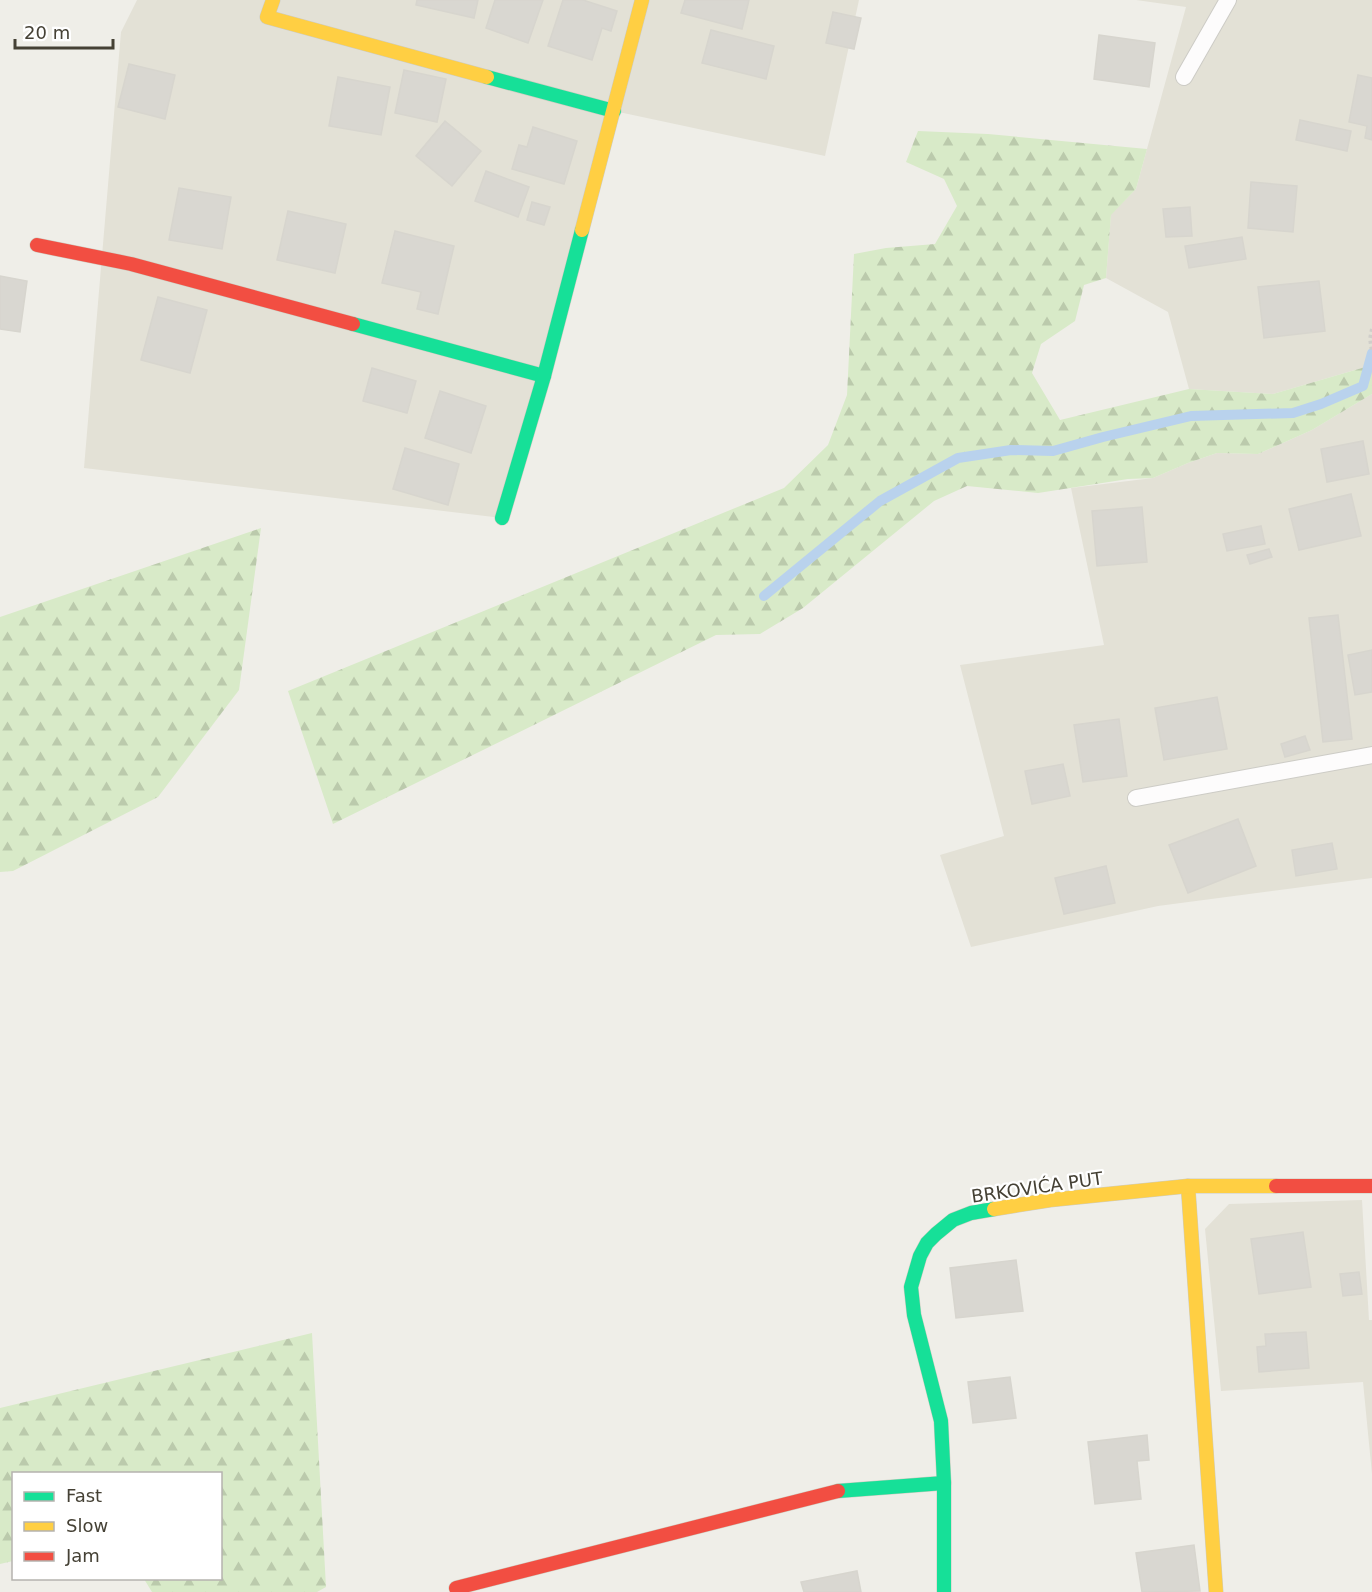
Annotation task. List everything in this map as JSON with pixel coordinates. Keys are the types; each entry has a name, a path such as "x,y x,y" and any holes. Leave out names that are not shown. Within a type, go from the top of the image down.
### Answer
{"street":[{"path":"273,0 267,17 614,111"},
{"path":"502,518 544,376 642,0"},
{"path":"37,244 131,264 544,376"},
{"path":"1188,1186 1216,1592"},
{"name":"BRKOVIĆA PUT","path":"944,1592 944,1482 941,1421 914,1315 911,1287 920,1256 927,1243 953,1220 971,1213 1050,1200 1188,1186 1372,1186"},
{"path":"456,1588 839,1491 944,1482"}],"lane":[{"path":"1184,77 1228,0"},
{"path":"1136,798 1372,755"}],"path":[{"path":"1372,329 1370,339 1372,351"}],"shaded area":[{"path":"137,0 859,0 825,156 614,111 502,518 84,468 121,32"},
{"path":"1136,0 1372,0 1372,365 1273,394 1189,389 1168,312 1106,278 1111,214 1136,189 1186,7"},
{"path":"1372,394 1372,878 1158,906 971,947 940,855 1004,836 960,665 1104,645 1071,488 1153,478 1217,453 1258,454 1312,430"},
{"path":"1362,1200 1369,1320 1372,1320 1372,1474 1363,1382 1221,1391 1205,1229 1229,1204"}],"green space":[{"path":"918,131 988,134 1147,149 1136,189 1111,215 1106,278 1084,285 1075,321 1041,344 1032,373 1060,420 1189,389 1273,394 1372,365 1372,394 1312,430 1258,454 1217,453 1153,478 1128,479 1038,493 967,486 934,501 803,608 760,634 716,635 333,824 288,691 784,488 828,445 847,395 854,254 886,248 935,244 957,206 944,179 906,162"},
{"path":"261,528 239,690 158,797 13,871 0,872 0,617"},
{"path":"312,1333 326,1587 317,1592 152,1592 145,1580 222,1580 222,1472 12,1472 12,1561 0,1564 0,1408"}],"building":[{"path":"417,0 478,0 474,18 416,5"},
{"path":"495,0 543,0 528,43 486,28"},
{"path":"563,0 583,0 617,11 611,31 602,28 592,60 548,46"},
{"path":"685,0 749,0 742,29 681,13"},
{"path":"833,12 861,18 854,49 826,43"},
{"path":"711,30 774,46 766,79 702,63"},
{"path":"1099,35 1155,43 1149,87 1094,79"},
{"path":"129,64 175,75 165,119 118,107"},
{"path":"404,70 446,79 437,122 395,113"},
{"path":"1358,75 1372,78 1372,140 1365,138 1367,126 1349,122"},
{"path":"338,77 390,87 381,135 329,126"},
{"path":"1300,120 1351,131 1347,151 1296,140"},
{"path":"445,121 481,151 452,186 416,156"},
{"path":"533,127 577,141 564,184 512,169 519,145 527,147"},
{"path":"486,171 529,187 518,217 475,201"},
{"path":"1251,182 1297,186 1293,232 1248,228"},
{"path":"179,188 231,197 222,249 169,240"},
{"path":"532,202 550,207 544,225 527,220"},
{"path":"1190,207 1192,236 1166,237 1163,209"},
{"path":"288,211 346,224 335,273 277,260"},
{"path":"395,231 454,246 438,314 417,309 421,292 382,283"},
{"path":"1242,237 1246,259 1189,268 1185,246"},
{"path":"0,276 27,281 20,332 0,329"},
{"path":"1319,281 1325,331 1264,338 1258,287"},
{"path":"158,297 207,310 190,373 141,360"},
{"path":"372,368 416,381 407,413 363,401"},
{"path":"440,391 486,406 471,453 425,438"},
{"path":"1363,441 1369,474 1327,482 1321,449"},
{"path":"405,448 459,464 448,505 393,489"},
{"path":"1351,494 1361,536 1299,550 1289,509"},
{"path":"1142,507 1147,562 1097,566 1092,511"},
{"path":"1261,526 1265,544 1227,551 1223,534"},
{"path":"1269,549 1272,557 1250,564 1247,555"},
{"path":"1338,615 1352,739 1323,742 1309,618"},
{"path":"1372,650 1372,692 1355,695 1348,655"},
{"path":"1217,697 1227,749 1164,760 1155,708"},
{"path":"1119,719 1127,776 1083,782 1074,725"},
{"path":"1305,736 1310,750 1285,757 1281,744"},
{"path":"1063,764 1070,796 1032,804 1025,771"},
{"path":"1238,819 1256,866 1188,893 1169,845"},
{"path":"1332,843 1337,869 1296,876 1292,850"},
{"path":"1106,866 1115,903 1064,914 1055,878"},
{"path":"1303,1232 1311,1287 1259,1294 1251,1239"},
{"path":"1016,1260 1023,1311 956,1318 950,1268"},
{"path":"1359,1272 1362,1294 1343,1296 1340,1274"},
{"path":"1306,1332 1309,1368 1259,1372 1257,1347 1266,1346 1265,1334"},
{"path":"1010,1377 1016,1418 973,1423 968,1382"},
{"path":"1147,1435 1149,1460 1137,1461 1141,1499 1095,1504 1088,1442"},
{"path":"1194,1545 1200,1591 1142,1592 1136,1553"},
{"path":"857,1571 861,1592 804,1592 801,1582"}],"waterway":[{"path":"764,596 880,501 958,458 1011,450 1053,451 1191,416 1293,413 1363,386 1372,353"}],"traffic: fast":[{"path":"487,77 614,111"},
{"path":"502,518 544,376 582,230"},
{"path":"353,324 544,376"},
{"path":"944,1592 944,1483 941,1421 914,1315 911,1287 920,1256 927,1243 936,1234 953,1220 971,1213 994,1209"},
{"path":"838,1491 944,1483"}],"traffic: slow":[{"path":"273,0 267,17 487,77"},
{"path":"582,230 642,0"},
{"path":"1188,1186 1216,1592"},
{"path":"994,1209 1050,1200 1188,1186 1276,1186"}],"traffic: jam":[{"path":"37,245 131,264 353,324"},
{"path":"1276,1186 1372,1186"},
{"path":"456,1588 838,1491"}]}
